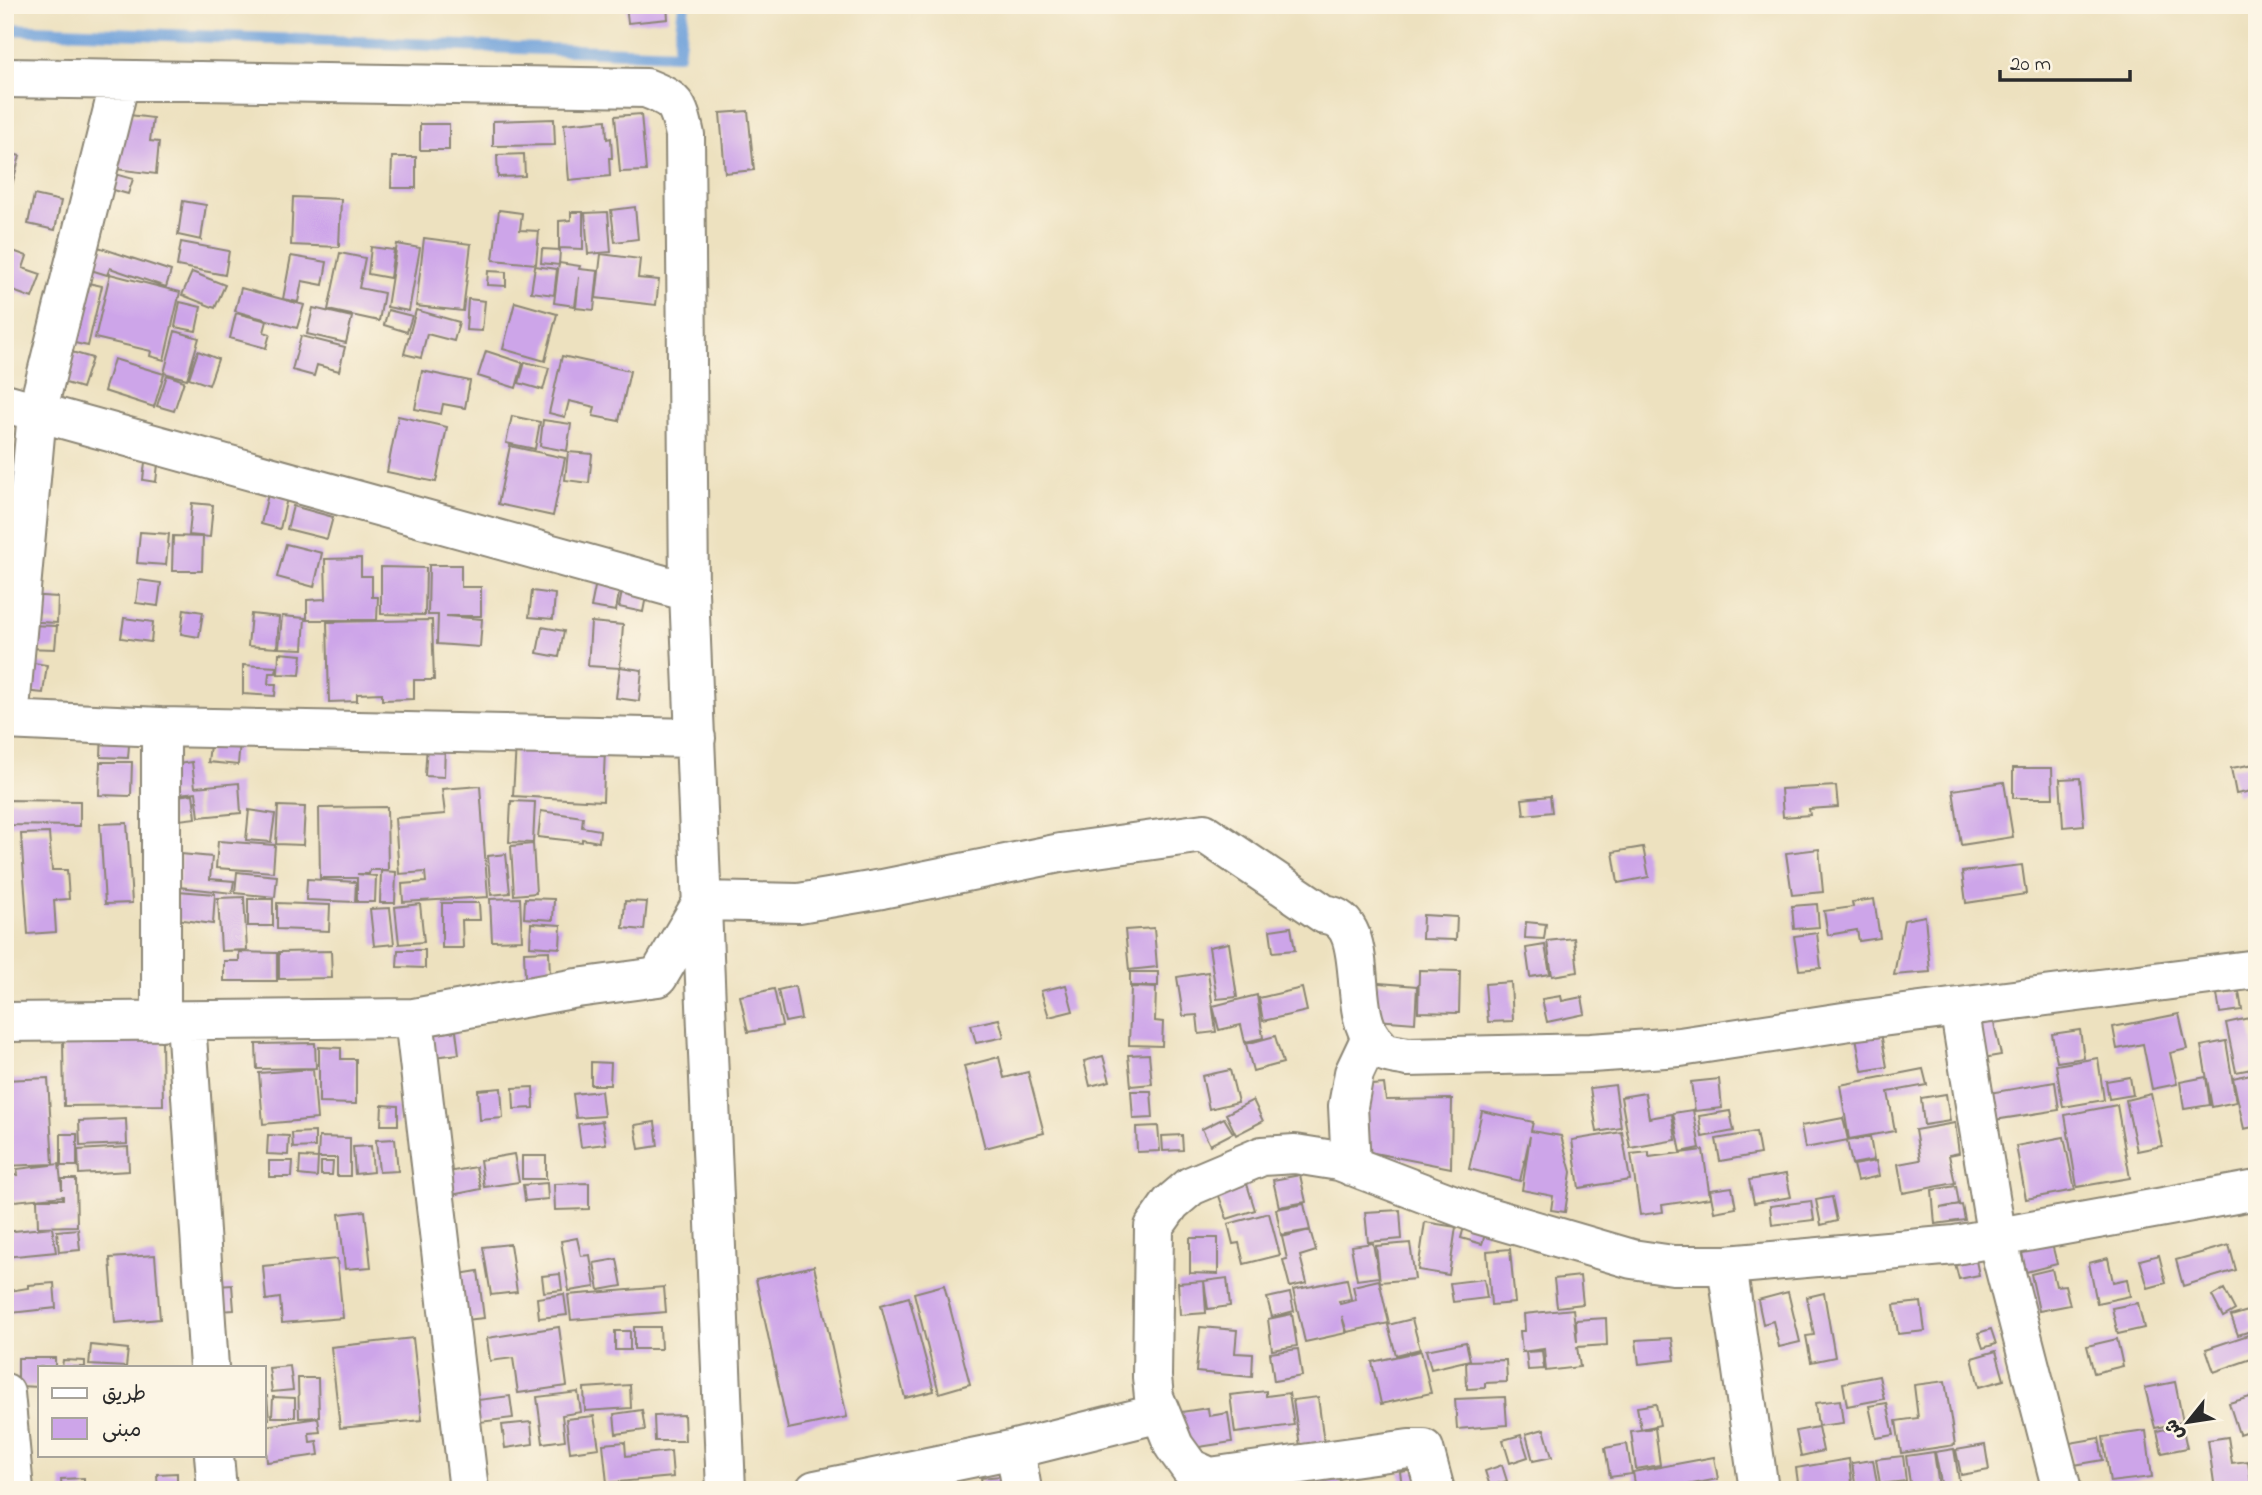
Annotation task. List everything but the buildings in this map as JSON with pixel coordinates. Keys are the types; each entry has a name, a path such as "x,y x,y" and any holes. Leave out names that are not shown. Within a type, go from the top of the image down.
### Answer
{"street":[{"path":"5,78 646,88 669,97 680,111 685,135 689,592 726,1490"},
{"path":"120,81 21,408 7,720 161,727 696,738"},
{"path":"21,408 689,592"},
{"path":"161,727 173,1021 209,1366"},
{"path":"703,901 799,903 1060,853 1204,834 1324,914 1336,915 1346,925 1353,938 1361,1015 1371,1038 1384,1052 1407,1057 1591,1053 1679,1047 1850,1021 2257,970"},
{"path":"5,1022 414,1018 578,988 658,977 703,901"},
{"path":"1959,1007 1997,1239 2063,1490"},
{"path":"414,1018 469,1490"},
{"path":"1351,1166 1348,1106 1354,1073 1371,1038"},
{"path":"1436,1490 1424,1449 1210,1476 1190,1468 1174,1446 1154,1397 1152,1377 1154,1227 1171,1203 1191,1186 1262,1156 1296,1154 1339,1161 1478,1214 1632,1259 1673,1265 1727,1265 1955,1245 2257,1190"},
{"path":"1727,1265 1759,1490"},
{"path":"5,1393 14,1490"},
{"path":"815,1490 1015,1448 1148,1416 1159,1409"},
{"path":"1015,1448 1022,1490"},
{"path":"215,1456 217,1490"}],"waterway":[{"path":"5,29 678,54 684,5"}]}
